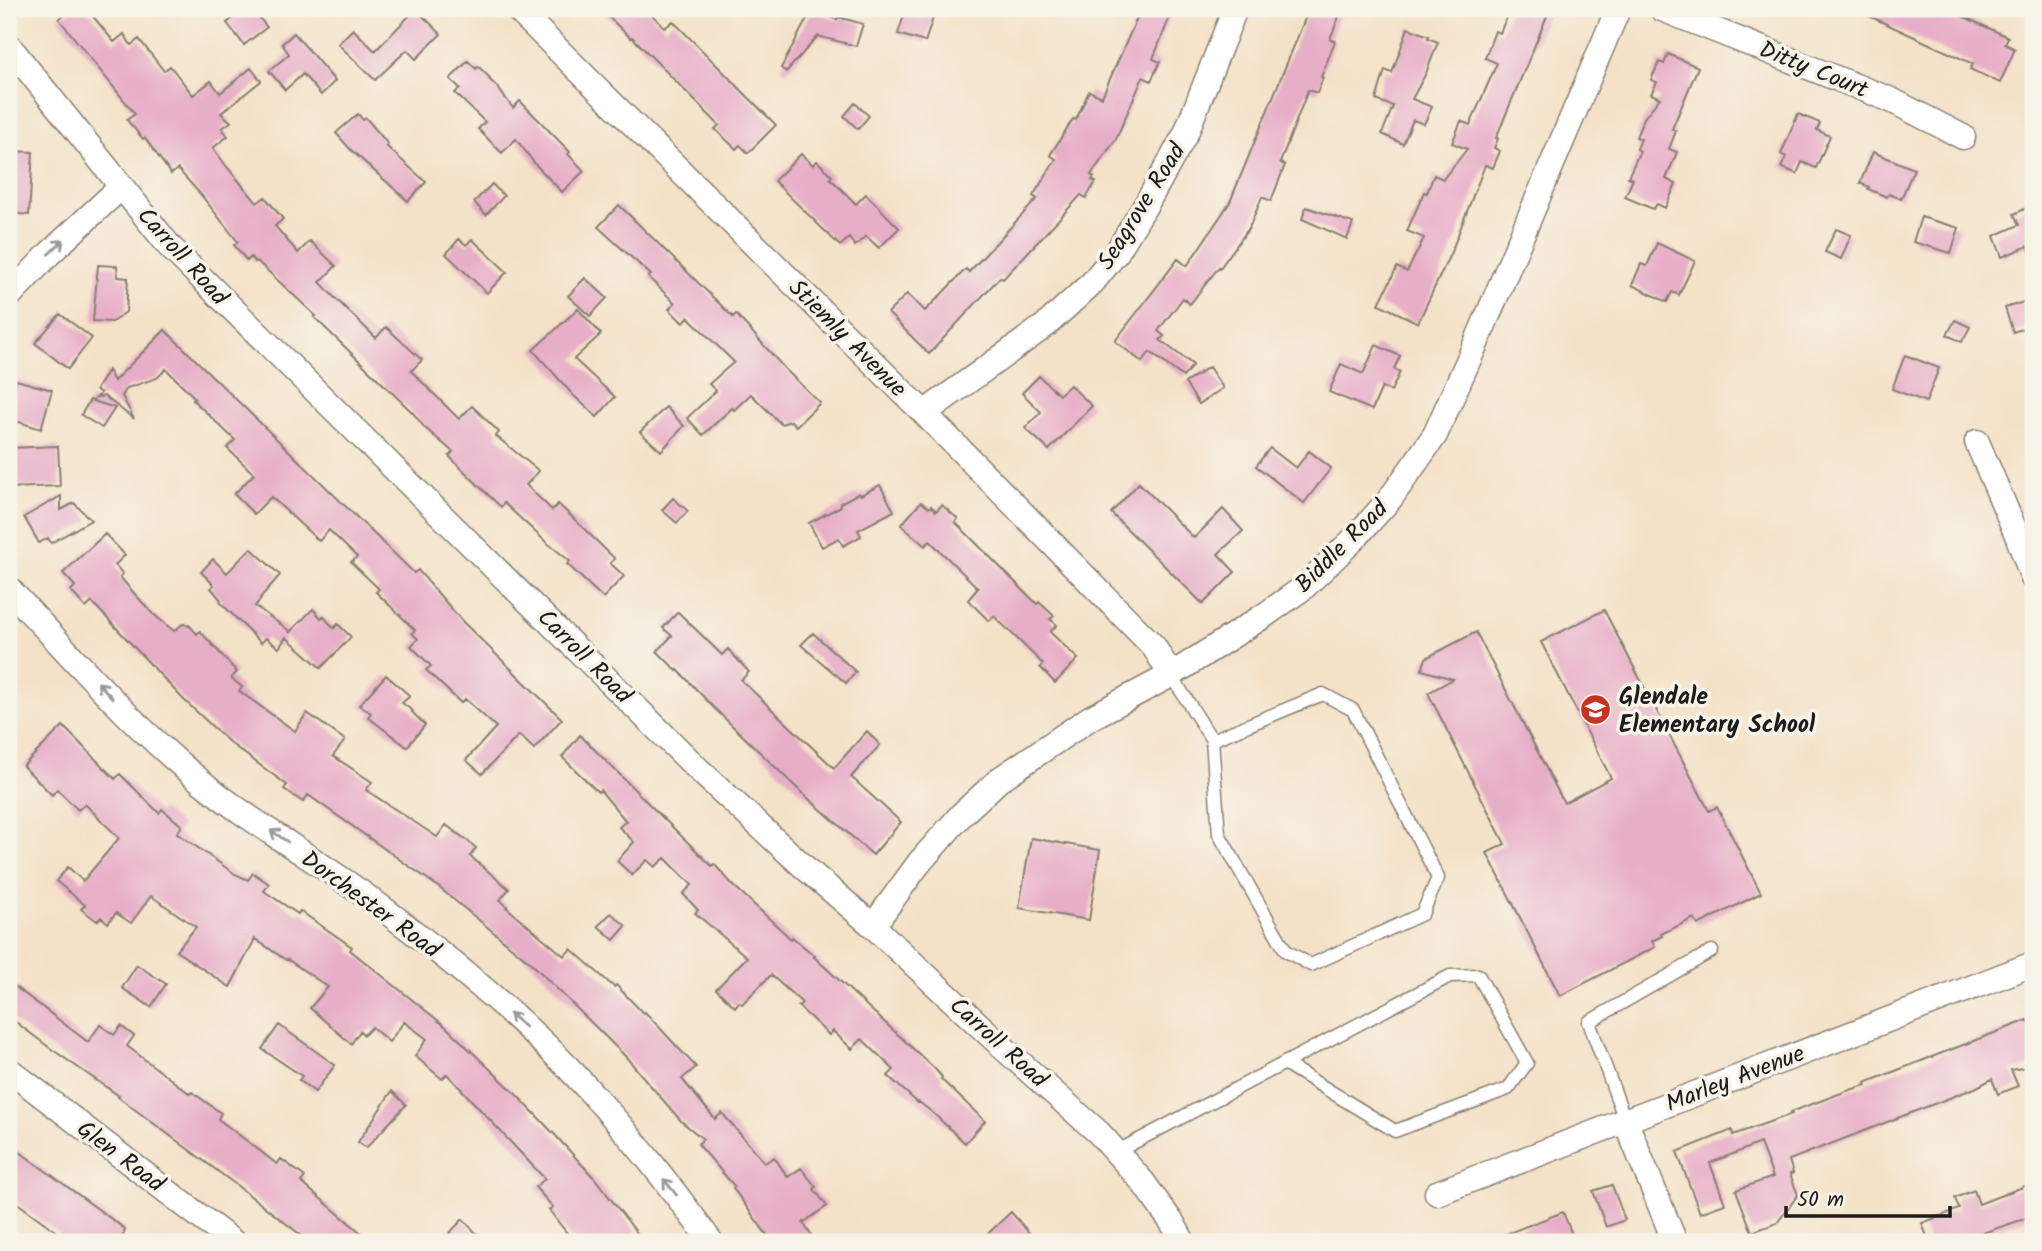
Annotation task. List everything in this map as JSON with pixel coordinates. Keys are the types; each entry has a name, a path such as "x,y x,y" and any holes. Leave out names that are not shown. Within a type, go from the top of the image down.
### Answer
{"street":[{"name":"Stiemly Avenue","path":"517,9 924,413 1154,647 1171,675"},
{"name":"Seagrove Road","path":"924,413 1046,325 1092,283 1117,252 1186,133 1235,9"},
{"name":"Biddle Road","path":"873,926 919,863 954,823 1000,779 1090,718 1171,675 1303,587 1354,539 1390,499 1435,435 1618,9"},
{"name":"Ditty Court","path":"1662,9 1891,100 1964,136"},
{"name":"Carroll Road","path":"9,46 170,247 700,771 1099,1133 1142,1181 1183,1242"},
{"path":"9,296 50,253 121,187"},
{"path":"1977,442 2025,532 2033,578"},
{"name":"Dorchester Road","path":"9,589 131,718 180,764 230,803 393,916 474,980 545,1046 588,1089 678,1196 711,1242"},
{"name":"Marley Avenue","path":"1437,1193 2033,964"},
{"name":"Glen Road","path":"9,1070 233,1242"},
{"path":"1625,1120 1675,1242"}],"lane":[{"path":"1171,675 1212,740 1219,834 1286,951 1311,965 1422,914 1438,878 1353,710 1323,694 1212,740"},
{"path":"1625,1120 1589,1022 1712,951"},
{"path":"1116,1152 1284,1063 1450,976 1478,975 1527,1063 1508,1089 1395,1131 1284,1063"}],"building":[{"path":"72,9 87,9 114,42 124,34 131,45 139,39 164,71 170,66 193,95 211,81 220,93 251,68 261,81 221,113 231,122 222,128 228,136 213,148 257,203 265,197 283,219 275,226 298,253 310,241 336,266 320,282 333,296 376,338 386,327 422,360 411,371 459,419 472,406 499,432 496,436 539,471 526,485 552,510 558,504 571,516 615,559 610,563 624,576 603,598 567,564 570,561 504,503 501,507 479,486 449,456 453,452 424,427 413,413 314,317 316,316 257,261 251,257 247,261 234,245 238,242 201,195 178,169 171,174 145,138 143,139 127,120 135,114 59,19"},
{"path":"244,9 252,9 267,27 244,45 227,23"},
{"path":"416,9 441,34 416,59 407,50 375,80 338,44 353,29 375,51"},
{"path":"600,9 646,9 665,28 673,21 776,125 748,153 740,145 736,149 715,129 719,125 632,37"},
{"path":"812,9 837,20 838,17 863,24 856,46 818,36 786,72 781,68"},
{"path":"906,9 933,18 925,42 898,34"},
{"path":"1141,9 1173,9 1153,59 1160,62 1151,81 1143,77 1116,139 1091,175 1096,182 1086,198 1081,195 929,354 888,313 907,294 925,311 966,269 969,272 1037,199 1033,196 1056,159 1050,155 1073,119 1076,120 1089,91 1102,97"},
{"path":"1309,9 1342,9 1330,39 1335,41 1321,77 1323,78 1317,93 1308,90 1280,163 1285,165 1271,201 1262,197 1249,228 1220,268 1190,304 1183,298 1158,331 1164,336 1160,340 1193,365 1183,377 1150,352 1142,362 1115,341 1178,259 1187,266 1230,202"},
{"path":"1510,9 1550,9 1496,138 1498,139 1494,148 1500,151 1493,168 1485,165 1452,250 1418,323 1379,304 1397,267 1407,272 1424,238 1407,231 1424,192 1427,193 1434,175 1443,179 1467,149 1452,143 1461,121 1470,125 1497,63 1485,58 1495,31 1500,33"},
{"path":"1854,9 1963,9 1960,15 2008,37 2005,44 2015,49 2000,83 1970,69 1973,64"},
{"path":"1408,28 1438,42 1412,99 1432,107 1424,124 1413,120 1403,144 1382,134 1393,106 1376,100 1385,70 1392,73"},
{"path":"294,33 335,81 321,95 303,74 285,90 269,71 289,54 282,44"},
{"path":"1668,54 1698,67 1672,129 1676,131 1669,149 1677,152 1666,179 1676,184 1665,208 1657,204 1653,209 1625,197 1633,179 1628,177 1640,151 1637,149 1641,139 1636,137 1644,118 1660,98 1651,94 1657,82 1651,80 1659,62 1664,64"},
{"path":"468,61 476,69 478,66 490,78 513,108 520,101 570,152 568,154 584,171 562,192 516,139 502,153 478,129 485,122 455,93 460,88 450,79"},
{"path":"855,103 869,116 858,129 844,116"},
{"path":"358,114 363,120 366,118 388,144 386,146 426,182 408,201 336,133"},
{"path":"1798,114 1820,123 1817,130 1830,136 1816,168 1802,162 1797,174 1781,167 1786,157 1781,154"},
{"path":"9,151 33,152 29,215 9,213"},
{"path":"1873,152 1914,169 1901,199 1889,194 1887,197 1860,183"},
{"path":"801,154 813,165 817,161 856,204 866,194 899,228 879,248 866,236 855,246 849,238 840,246 774,181"},
{"path":"492,184 504,196 486,215 474,202"},
{"path":"619,205 733,317 736,314 785,369 820,403 796,426 791,421 781,424 751,394 703,435 687,418 716,391 709,384 734,362 688,317 683,323 669,309 675,303 648,277 651,275 598,227"},
{"path":"2033,205 2033,259 2028,246 2002,257 1994,236 2019,225 2014,214"},
{"path":"1306,207 1353,223 1347,239 1302,219"},
{"path":"1921,217 1959,228 1951,253 1913,242"},
{"path":"1836,229 1851,235 1841,259 1825,252"},
{"path":"459,239 466,245 472,239 507,272 487,293 446,254"},
{"path":"1657,243 1695,261 1679,295 1672,292 1667,302 1632,285 1641,264 1647,266"},
{"path":"98,265 117,266 118,277 128,278 126,312 112,322 93,321"},
{"path":"585,278 607,298 590,316 568,296"},
{"path":"2033,299 2033,325 2013,332 2005,308"},
{"path":"578,309 601,334 574,359 615,397 597,417 573,395 533,350"},
{"path":"60,314 92,338 68,369 35,343"},
{"path":"1955,320 1970,327 1962,342 1947,335"},
{"path":"165,330 414,573 418,570 463,622 562,719 534,749 519,735 482,774 466,760 496,727 465,699 461,703 426,670 431,666 411,646 418,639 412,633 415,630 376,592 379,589 351,562 357,557 329,530 319,541 271,497 254,514 234,494 254,474 227,448 235,440 193,400 195,398 166,369 157,378 127,388 122,396 134,419 104,396 96,398 101,393 96,390 108,370 114,381"},
{"path":"1376,345 1400,356 1394,369 1400,372 1391,391 1382,387 1372,410 1329,392 1341,364 1363,374"},
{"path":"1905,355 1939,368 1926,402 1892,389"},
{"path":"1209,367 1223,388 1199,404 1185,383"},
{"path":"1039,376 1059,395 1070,385 1092,406 1049,450 1025,428 1041,412 1022,393"},
{"path":"16,380 52,390 41,429 9,419 9,405"},
{"path":"90,400 115,408 102,428 81,415"},
{"path":"666,407 684,426 661,451 640,432"},
{"path":"58,446 60,486 10,488 9,448"},
{"path":"1270,448 1296,468 1309,451 1331,468 1304,503 1256,466"},
{"path":"1139,483 1194,538 1223,509 1243,531 1218,554 1235,572 1203,604 1111,513"},
{"path":"880,485 894,511 858,530 861,536 843,546 839,538 822,547 809,523 841,506 840,503"},
{"path":"61,496 61,510 74,503 91,520 51,543 48,538 39,543 24,517"},
{"path":"673,498 688,511 677,523 662,510"},
{"path":"921,502 936,511 942,505 958,519 955,522 1037,604 1039,602 1054,616 1050,619 1057,625 1050,632 1078,659 1055,683 1040,667 1043,664 994,616 989,621 968,600 978,588 930,541 925,546 901,525"},
{"path":"105,534 125,555 115,565 123,574 120,577 152,613 174,631 184,623 197,634 200,631 237,672 231,678 242,687 239,691 295,731 307,713 345,740 333,756 372,782 366,790 437,837 446,825 469,842 476,848 470,856 509,889 500,900 506,907 564,956 571,949 645,1012 696,1067 682,1079 715,1119 722,1113 765,1163 774,1157 788,1177 801,1168 816,1187 814,1189 827,1206 803,1223 816,1242 772,1242 733,1188 735,1187 698,1144 703,1139 681,1121 626,1057 531,963 436,885 308,795 303,802 284,789 287,785 230,743 183,699 92,602 86,608 71,591 75,586 63,573"},
{"path":"251,548 280,575 255,606 290,631 289,633 313,609 334,628 338,624 351,637 321,668 286,637 279,648 266,638 261,643 220,602 211,588 214,585 201,572 213,559 227,573"},
{"path":"1604,610 1709,811 1717,807 1761,893 1698,925 1694,918 1661,934 1662,936 1652,941 1655,947 1560,996 1487,853 1505,844 1428,693 1453,679 1422,670 1426,658 1476,632 1564,803 1611,778 1541,642"},
{"path":"678,612 722,655 728,649 749,672 741,680 834,768 867,731 880,745 851,777 901,822 873,855 801,792 657,651 672,636 663,628"},
{"path":"813,633 856,672 846,683 801,645"},
{"path":"386,675 410,696 402,703 425,725 407,747 368,717 371,713 359,705"},
{"path":"63,726 115,779 120,774 159,813 162,809 182,826 177,833 235,874 248,880 253,873 269,884 264,891 298,914 300,911 352,947 350,950 445,1026 556,1136 596,1180 644,1242 574,1242 549,1210 553,1207 535,1187 545,1179 447,1074 442,1079 415,1056 427,1039 404,1022 389,1042 372,1027 364,1035 360,1031 351,1044 310,1008 328,987 255,939 230,987 176,951 196,927 151,896 131,923 116,913 108,923 101,917 97,921 81,909 85,905 56,881 68,867 83,881 119,838 85,804 78,810 57,789 52,795 23,766"},
{"path":"580,735 712,866 714,864 791,939 792,937 815,956 934,1068 941,1079 985,1121 965,1143 888,1076 894,1070 862,1039 852,1049 833,1031 829,1035 798,1006 802,1003 771,975 742,1004 739,1002 735,1007 716,989 747,957 695,913 698,910 683,894 692,885 665,858 655,867 647,860 632,875 617,861 634,842 619,827 626,821 600,790 598,792 562,757"},
{"path":"1031,838 1100,850 1089,920 1019,908"},
{"path":"611,913 626,926 614,940 598,926"},
{"path":"137,965 166,984 151,1007 122,988"},
{"path":"9,982 88,1042 100,1025 114,1035 121,1026 134,1036 127,1046 190,1094 192,1092 221,1113 218,1119 277,1164 281,1159 305,1177 301,1182 372,1242 310,1242 119,1096 9,1017"},
{"path":"2028,1020 2033,1021 2033,1066 2011,1070 2018,1086 1998,1094 1992,1079 1789,1160 1793,1173 1790,1174 1798,1195 1777,1223 1752,1232 1736,1190 1773,1177 1760,1143 1710,1163 1725,1204 1700,1213 1677,1152 1732,1130 1733,1135 1792,1114 1791,1112"},
{"path":"279,1025 335,1065 315,1092 299,1080 302,1076 262,1049"},
{"path":"392,1091 406,1105 366,1148 358,1142"},
{"path":"9,1144 125,1229 121,1242 71,1242 9,1197"},
{"path":"2033,1183 2033,1216 1956,1242 1929,1242 1922,1223 1959,1209 1955,1198 1974,1190 1979,1204"},
{"path":"1612,1185 1625,1220 1606,1227 1593,1191"},
{"path":"1011,1212 1037,1242 979,1242"},
{"path":"1563,1212 1575,1242 1488,1242 1488,1241"},
{"path":"463,1219 484,1242 441,1242"}],"place":[{"name":"Glendale Elementary School","path":"1596,710"}]}
